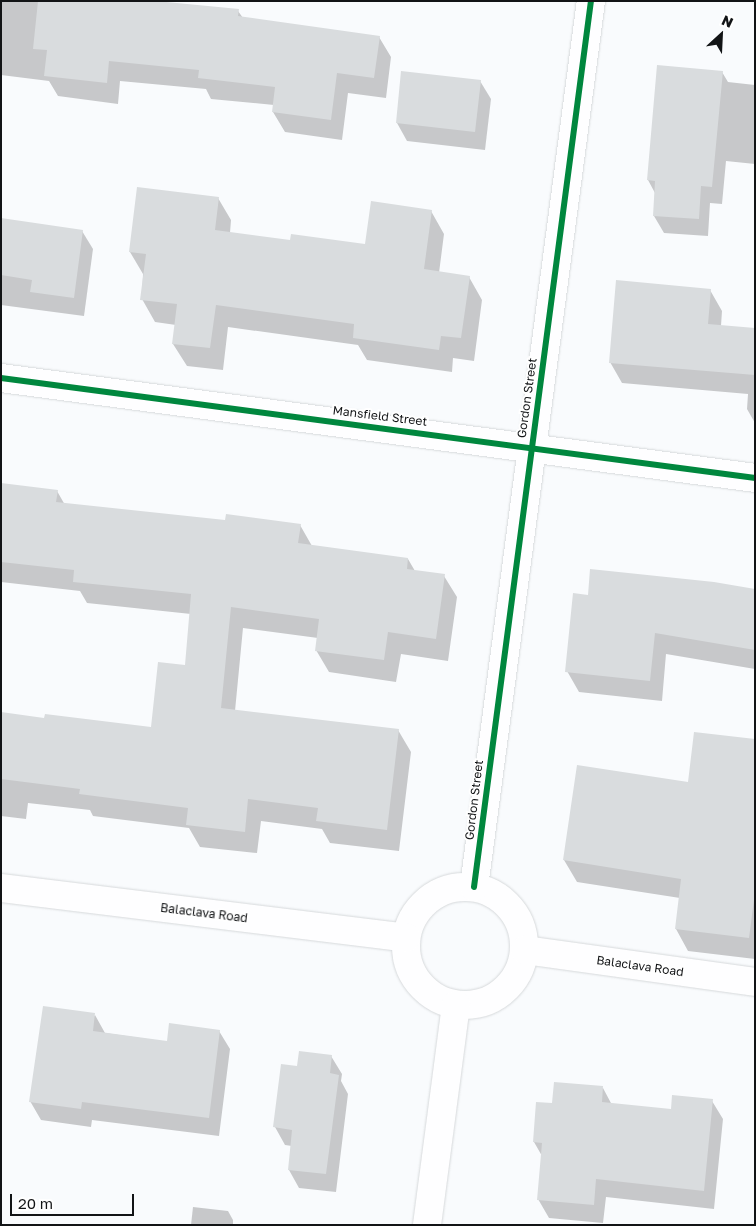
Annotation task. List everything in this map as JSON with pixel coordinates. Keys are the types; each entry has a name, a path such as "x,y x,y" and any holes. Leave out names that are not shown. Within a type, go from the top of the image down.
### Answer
{"street":[{"name":"Gordon Street","path":"474,887 591,1"},
{"name":"Mansfield Street","path":"1,378 755,478"},
{"path":"474,887 493,893 515,913 523,931 525,950 520,969 502,993 475,1004 456,1005 437,998 421,986 407,961 406,938 407,931 415,914 428,899 445,890 474,887"},
{"name":"Balaclava Road","path":"1,888 406,938"},
{"name":"Balaclava Road","path":"525,950 755,982"},
{"path":"427,1225 456,1005"}],"building":[{"path":"38,1 156,1 239,9 238,16 380,36 374,78 337,73 331,120 272,112 275,87 198,78 199,70 109,61 107,83 44,76 47,50 33,49"},
{"path":"657,65 723,71 712,187 701,186 699,219 653,216 655,181 647,180"},
{"path":"401,71 481,80 475,132 396,123"},
{"path":"137,187 219,197 215,230 290,240 291,234 365,244 371,201 432,210 424,269 470,276 461,338 441,336 439,350 353,338 354,324 216,305 210,348 172,344 177,304 140,300 146,254 129,252"},
{"path":"1,218 83,230 74,298 30,292 32,280 1,275"},
{"path":"616,280 711,289 708,324 755,328 755,375 609,363"},
{"path":"1,483 58,490 56,502 225,520 226,514 301,524 298,543 408,558 407,569 445,574 436,639 388,632 384,660 315,651 319,619 231,607 221,708 399,729 387,830 316,821 318,808 248,799 245,832 186,825 188,808 79,794 80,789 1,779 1,712 44,718 45,714 151,727 158,662 185,665 191,594 73,582 74,570 1,562"},
{"path":"590,569 714,582 755,589 755,650 655,633 650,681 565,672 573,593 588,595"},
{"path":"694,732 755,739 755,892 749,938 675,929 681,879 563,860 577,765 688,782"},
{"path":"43,1006 95,1013 93,1031 167,1041 169,1023 220,1030 209,1118 82,1102 81,1109 29,1102"},
{"path":"299,1051 332,1055 330,1073 339,1075 326,1174 288,1170 292,1130 273,1127 281,1064 297,1066"},
{"path":"554,1082 603,1086 602,1102 671,1109 672,1095 713,1099 704,1191 596,1179 594,1205 537,1200 542,1143 533,1142 536,1102 552,1103"}],"cycle path":[{"path":"474,887 591,1"},
{"path":"1,378 755,478"}]}
